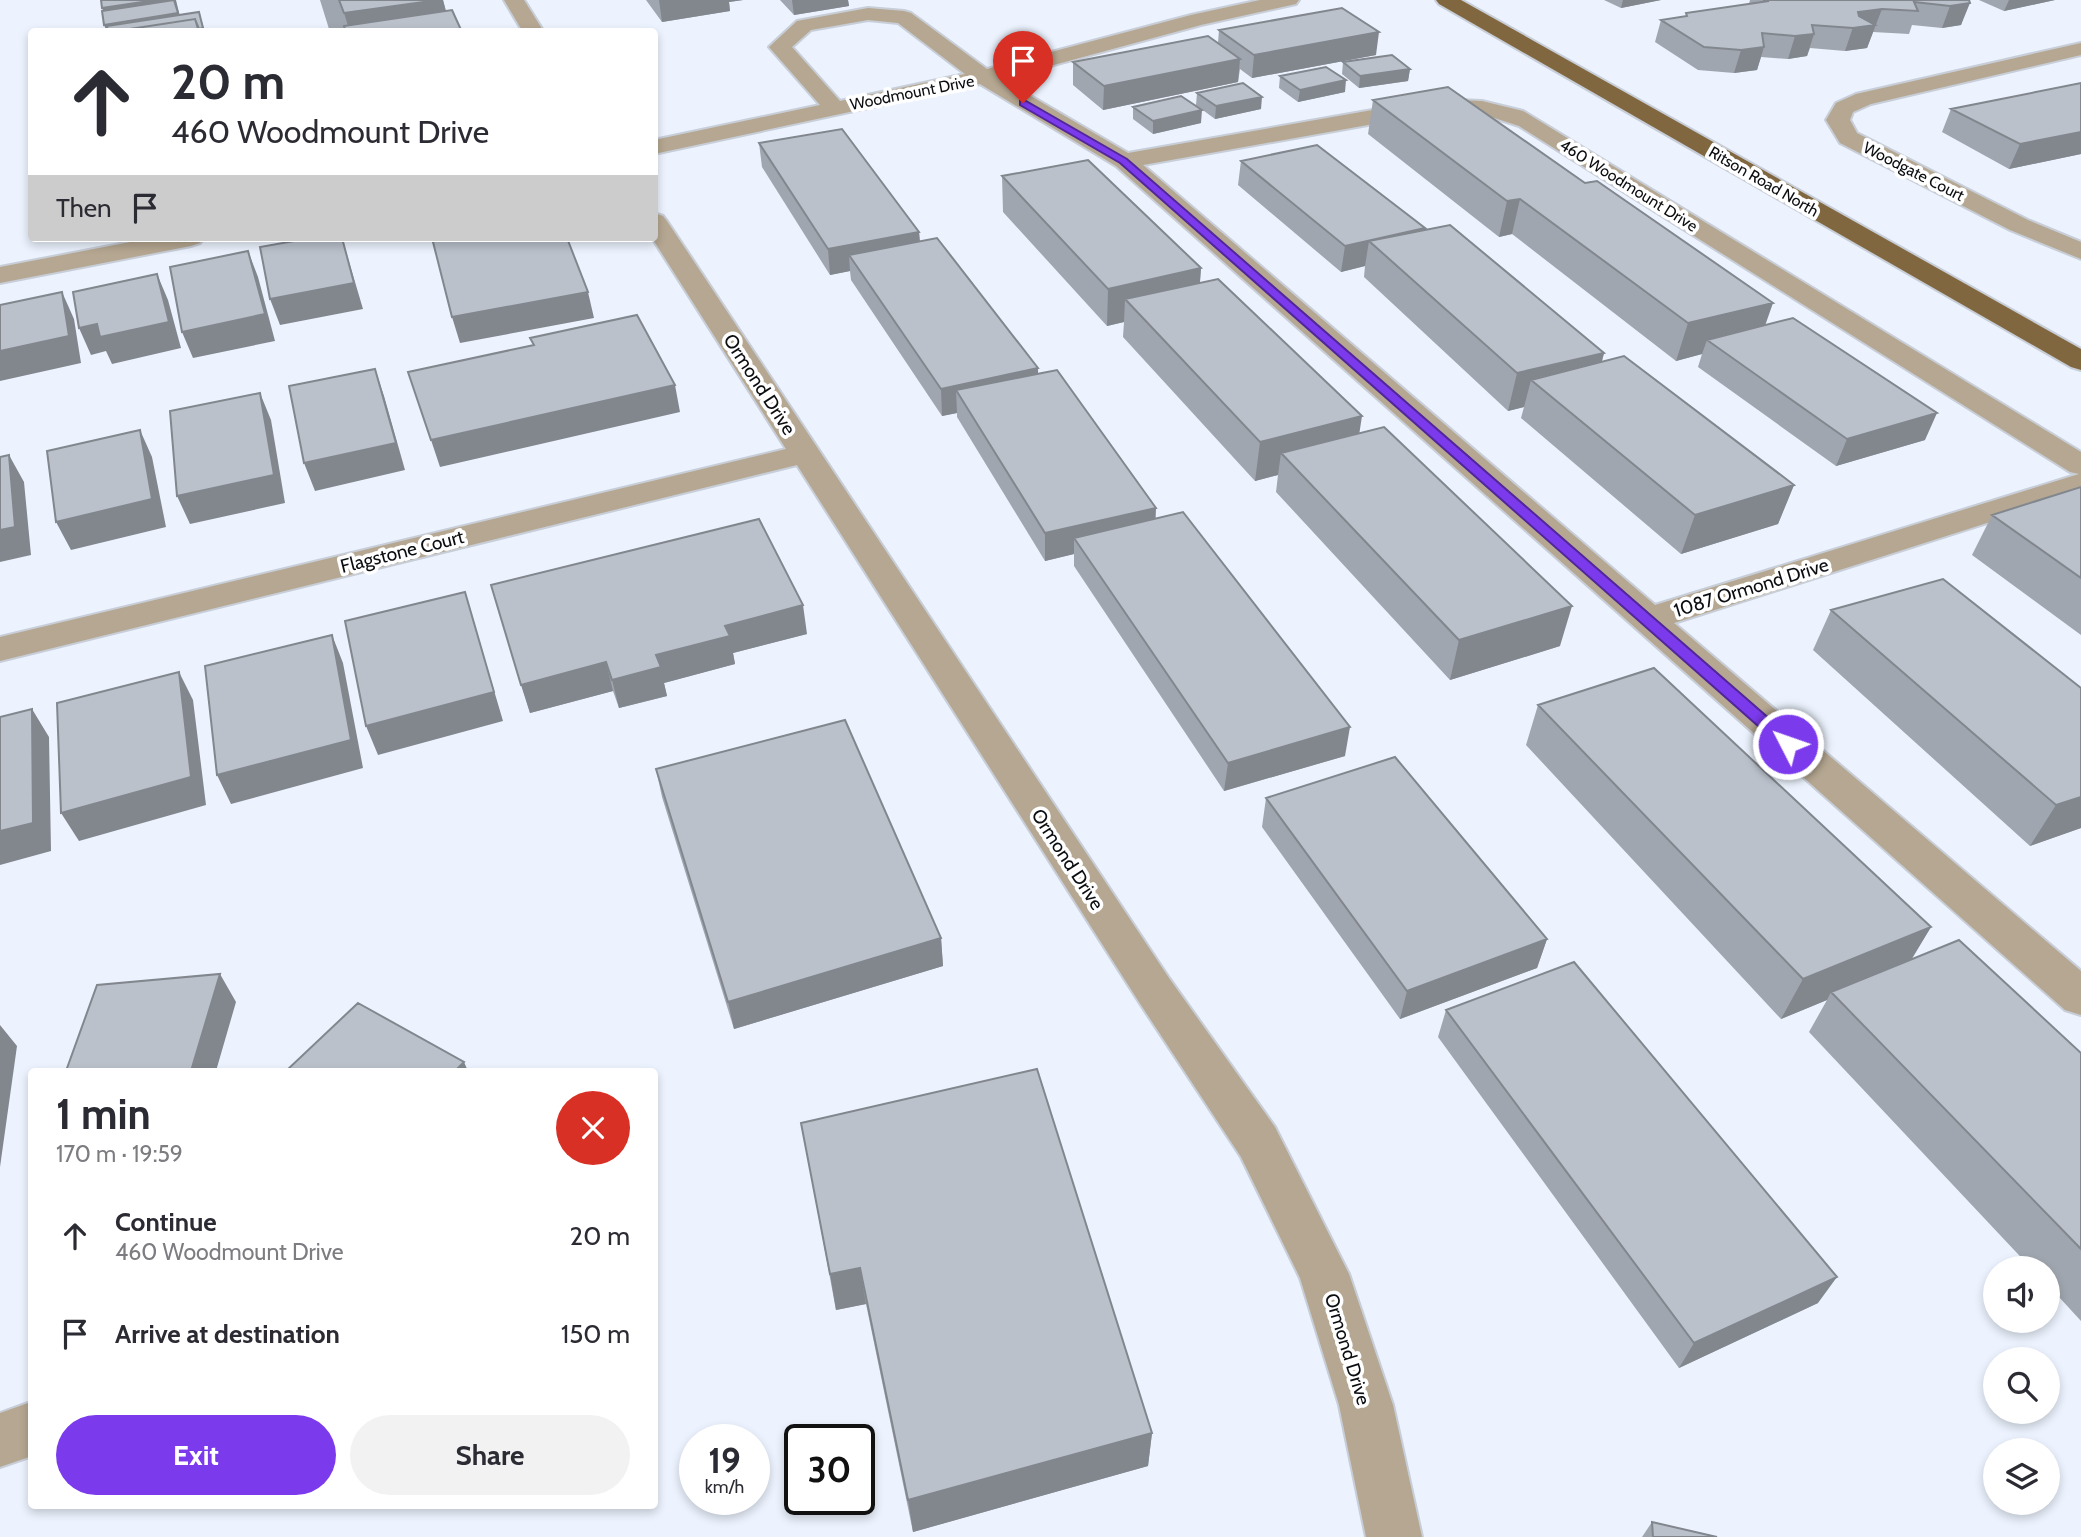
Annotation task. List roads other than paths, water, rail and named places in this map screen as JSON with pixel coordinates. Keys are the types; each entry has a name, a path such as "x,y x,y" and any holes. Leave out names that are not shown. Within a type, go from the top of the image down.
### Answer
{"main road":[{"name":"Ritson Road North","path":"1446,0 2081,361"}],"street":[{"path":"514,0 532,28"},
{"name":"Woodmount Drive","path":"658,146 983,77 1198,19 1289,0"},
{"path":"834,107 780,47 804,25 868,15 904,17 983,77 1124,161 1649,619"},
{"name":"Woodgate Court","path":"2081,49 1864,99 1844,108 1838,120 1848,138 2028,229 2081,251"},
{"name":"460 Woodmount Drive","path":"1124,161 1435,106 1469,105 1502,110 1527,121 2081,465"},
{"name":"Ormond Drive","path":"658,227 1154,990 1258,1142 1324,1274 1366,1405 1394,1537"},
{"path":"0,275 170,242"},
{"name":"Flagstone Court","path":"0,649 805,454"},
{"name":"1087 Ormond Drive","path":"2081,484 1649,619 1684,653 2081,997"}]}
